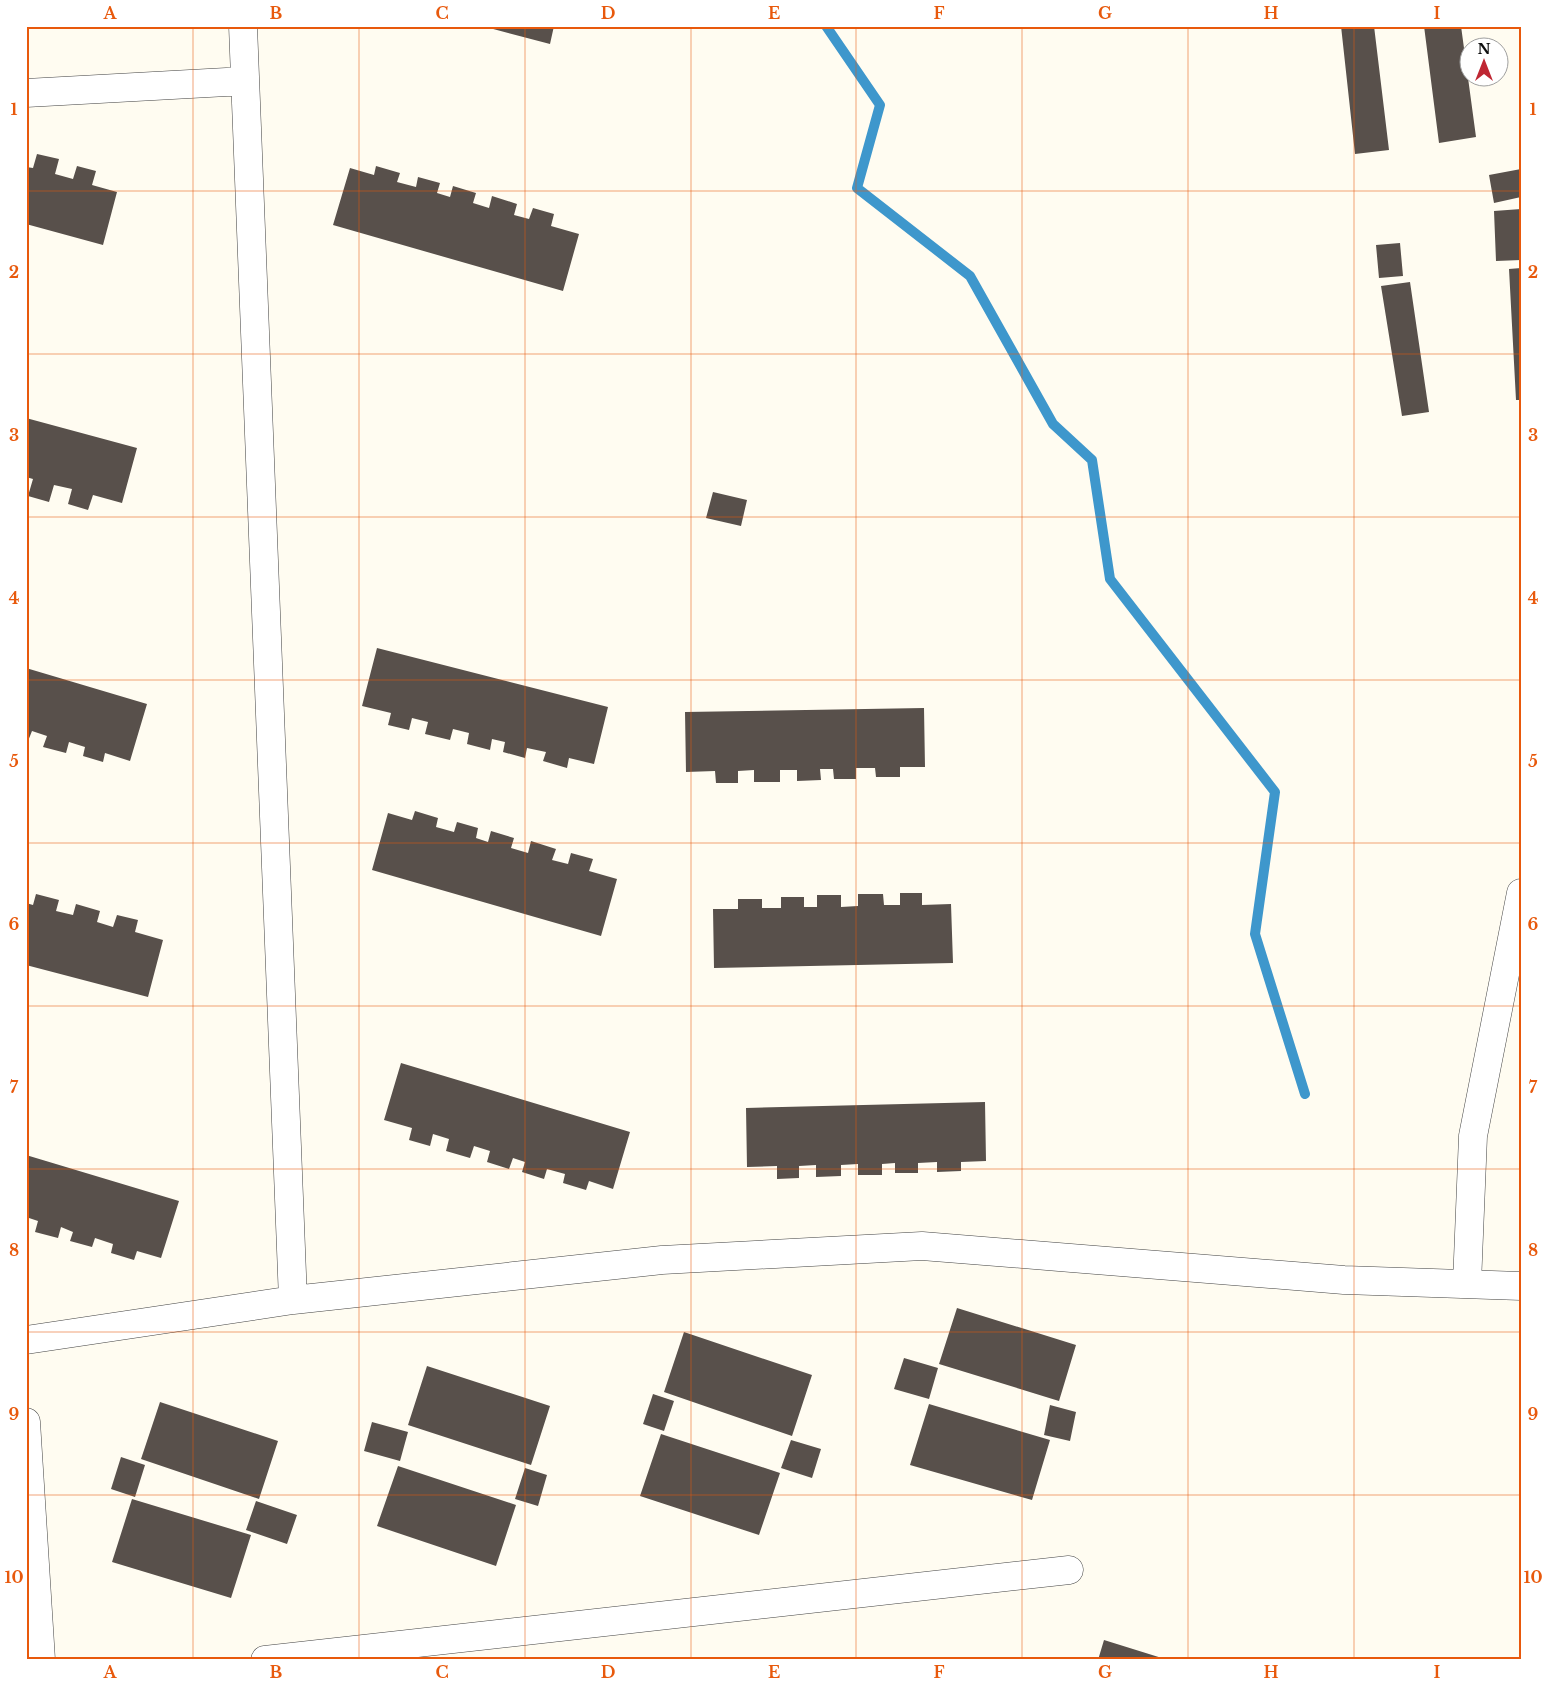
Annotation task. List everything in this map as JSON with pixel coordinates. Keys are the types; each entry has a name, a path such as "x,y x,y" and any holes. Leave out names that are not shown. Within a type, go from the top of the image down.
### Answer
{"street":[{"path":"243,26 293,1300"},
{"path":"26,93 245,81"},
{"path":"1467,1284 1472,1136 1521,893"},
{"path":"26,1340 293,1300 662,1260 922,1246 1344,1280 1521,1286"},
{"path":"26,1422 41,1660"},
{"path":"265,1660 1069,1570"}],"building":[{"path":"482,26 554,26 550,44"},
{"path":"1341,26 1374,26 1389,150 1355,154"},
{"path":"1424,26 1461,26 1463,38 1460,38 1460,88 1469,88 1476,137 1439,143"},
{"path":"37,154 59,159 55,174 73,179 77,166 96,171 92,185 117,192 103,245 26,224 26,167 33,168"},
{"path":"376,166 400,173 397,182 416,187 418,177 440,183 437,193 450,197 453,186 476,193 473,203 489,208 492,196 517,204 514,215 529,219 533,208 554,214 551,226 579,234 563,291 333,225 350,168 374,175"},
{"path":"1521,169 1521,197 1494,203 1489,175"},
{"path":"1521,209 1521,260 1496,261 1494,211"},
{"path":"1400,243 1403,276 1379,278 1376,245"},
{"path":"1521,268 1521,400 1516,400 1509,269"},
{"path":"1410,282 1429,412 1402,416 1381,286"},
{"path":"26,418 137,448 122,503 93,495 88,510 68,504 72,489 54,485 49,502 28,496 33,479 26,477"},
{"path":"713,492 747,500 741,526 706,518"},
{"path":"377,648 608,707 594,764 569,758 567,768 543,761 546,752 527,748 525,758 503,752 505,742 492,739 490,750 467,744 469,733 453,729 450,740 425,734 428,722 412,718 409,730 388,725 391,713 362,706"},
{"path":"26,668 147,704 130,761 105,753 103,762 83,756 85,747 69,742 66,753 43,747 47,736 32,731 26,746"},
{"path":"924,708 925,767 900,767 900,777 876,777 875,768 856,768 856,779 834,779 833,769 820,769 821,780 797,781 797,770 780,770 780,782 754,782 754,770 738,771 738,783 716,783 715,771 686,772 685,712"},
{"path":"415,811 438,818 436,827 454,832 457,822 478,828 476,838 488,842 491,831 514,838 511,848 528,853 531,841 556,849 552,860 568,864 571,853 593,859 589,871 617,879 601,936 372,870 388,813 412,820"},
{"path":"900,893 922,893 922,905 951,904 953,963 714,968 713,909 738,909 738,899 762,899 762,908 781,908 781,897 804,897 804,907 817,907 817,895 841,895 841,907 858,906 858,894 883,894 884,905 900,905"},
{"path":"36,894 59,900 56,911 73,915 76,904 100,911 97,922 113,927 117,915 138,920 135,932 163,940 148,997 26,965 26,903 33,905"},
{"path":"401,1063 630,1132 613,1189 589,1181 586,1190 563,1183 565,1174 547,1169 544,1179 522,1172 525,1162 513,1158 509,1169 487,1162 490,1151 474,1146 470,1158 446,1151 449,1139 433,1134 430,1146 409,1140 412,1128 384,1120"},
{"path":"985,1102 986,1161 961,1162 961,1171 937,1172 937,1162 918,1163 918,1173 895,1173 895,1163 882,1164 882,1175 858,1175 858,1164 841,1165 841,1176 816,1177 816,1165 799,1166 799,1178 777,1179 777,1166 747,1167 746,1108"},
{"path":"26,1155 179,1201 161,1258 137,1251 134,1260 111,1253 113,1244 95,1238 92,1247 70,1241 73,1232 61,1227 58,1238 35,1232 38,1221 26,1217"},
{"path":"957,1308 1076,1345 1059,1401 939,1364"},
{"path":"684,1332 812,1375 792,1436 664,1392"},
{"path":"904,1358 938,1368 929,1399 894,1389"},
{"path":"427,1366 550,1406 531,1465 408,1425"},
{"path":"653,1394 674,1401 664,1431 643,1424"},
{"path":"160,1402 278,1441 259,1499 141,1459"},
{"path":"929,1404 1050,1440 1032,1500 910,1465"},
{"path":"1050,1405 1076,1412 1070,1441 1044,1435"},
{"path":"372,1422 408,1432 400,1461 364,1451"},
{"path":"661,1434 780,1473 759,1535 640,1496"},
{"path":"791,1440 821,1449 812,1478 781,1468"},
{"path":"121,1457 145,1465 135,1497 111,1489"},
{"path":"398,1466 516,1505 496,1566 377,1526"},
{"path":"525,1468 547,1475 538,1506 515,1499"},
{"path":"132,1499 251,1535 231,1598 112,1562"},
{"path":"256,1501 297,1515 287,1544 246,1530"},
{"path":"1104,1640 1165,1659 1165,1660 1098,1660"}],"waterway":[{"path":"826,26 880,105 857,188 970,276 1053,424 1092,460 1110,579 1275,792 1255,934 1305,1094"}]}
